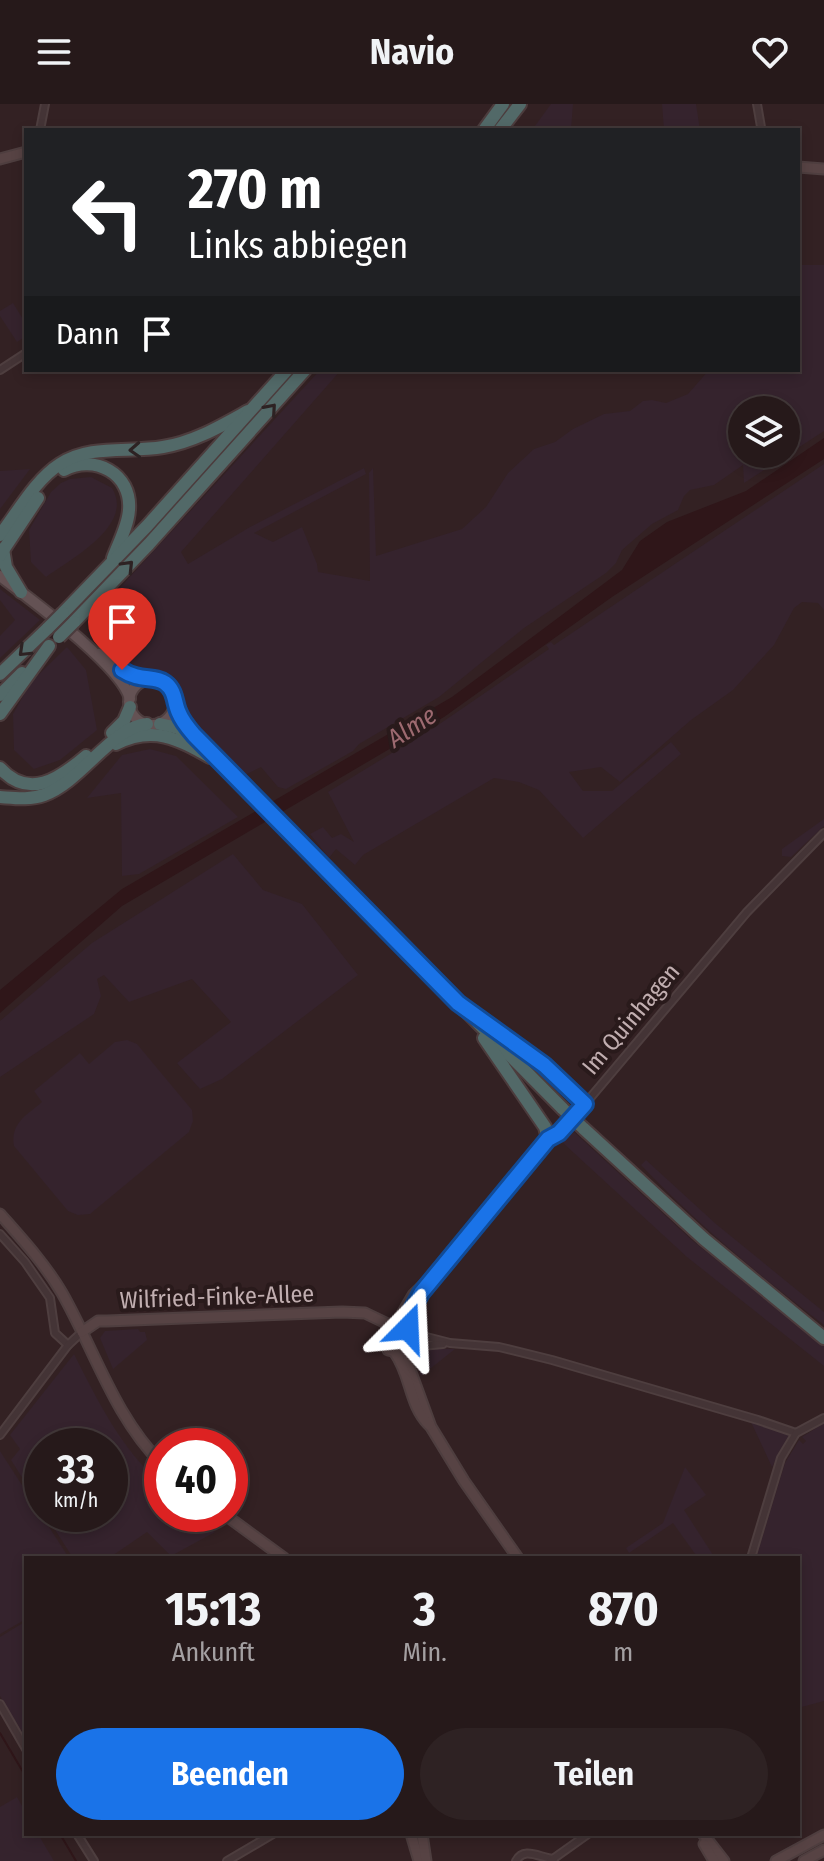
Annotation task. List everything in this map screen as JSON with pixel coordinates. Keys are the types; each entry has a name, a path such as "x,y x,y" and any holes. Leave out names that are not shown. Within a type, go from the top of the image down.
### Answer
{"highway":[{"path":"485,128 503,104"},
{"path":"502,128 520,104"},
{"path":"0,674 111,564 285,372"},
{"path":"0,695 149,544 303,372"},
{"path":"0,535 44,477 64,461 94,452 153,449 179,444 254,408"},
{"path":"21,592 8,571 2,552 53,479 73,466 95,464 118,476 129,499 129,516 111,564"},
{"path":"0,714 54,641"},
{"path":"0,768 11,778 25,784 40,784 54,779 69,771 116,729 125,719 130,703"},
{"path":"175,703 184,723 205,747 563,1109 694,1230 824,1338"},
{"path":"0,797 43,795 64,784 127,729 153,724 178,728 205,747"},
{"path":"106,749 131,737 163,735 177,738 223,764"},
{"path":"458,1003 544,1065 585,1104"},
{"path":"458,1003 502,1062 545,1127 548,1139"}],"main road":[{"path":"0,576 89,648 123,682 135,717 153,724 170,716 175,703 173,692 165,683 128,674 89,648"},
{"path":"130,703 134,688 146,680"}],"street":[{"path":"40,128 45,104"},
{"path":"757,104 761,127"},
{"path":"0,159 24,153"},
{"path":"800,167 824,169"},
{"path":"0,370 24,354"},
{"name":"Im Quinhagen","path":"410,1330 408,1318 414,1302 548,1139 559,1133 585,1104 747,912 824,833"},
{"path":"0,1214 46,1268 128,1421 144,1441"},
{"path":"0,1234 47,1292 53,1302 55,1333 68,1345"},
{"name":"Im Quinhagen","path":"394,1325 413,1295 441,1269"},
{"path":"356,1313 376,1325 384,1335 385,1345 400,1361 420,1416 431,1427"},
{"name":"Wilfried-Finke-Allee","path":"82,1332 98,1321 356,1313 365,1313 394,1325"},
{"path":"384,1335 394,1325 450,1343"},
{"path":"410,1330 408,1364 431,1427 517,1556"},
{"path":"0,1435 68,1345 82,1332"},
{"path":"395,1353 409,1348 450,1343 499,1347 796,1433"},
{"path":"752,1556 775,1471 796,1433 824,1418"},
{"path":"248,1532 281,1556"},
{"path":"0,1704 24,1746"},
{"path":"776,1861 824,1835"},
{"path":"78,1836 94,1861"},
{"path":"227,1861 270,1836"},
{"path":"412,1836 419,1861"},
{"path":"422,1836 426,1861"},
{"path":"516,1861 525,1853 552,1860 585,1836"},
{"path":"702,1836 714,1861"},
{"path":"703,1836 724,1861"},
{"path":"804,1861 824,1850"}],"shaded area":[{"path":"551,104 573,104 571,128 533,128"},
{"path":"662,104 696,104 700,128 664,128"},
{"path":"824,265 824,431 800,447 800,396 728,396 728,468 739,468 714,485 690,490 678,510 652,524 622,550 616,563 606,573 524,628 439,697 286,789 278,787 261,767 245,775 195,729 182,710 182,700 175,682 167,676 141,669 132,671 93,637 93,617 318,372 339,372 181,552 188,564 250,527 364,468 366,474 254,533 273,542 302,527 318,572 370,581 369,473 373,468 376,556 462,529 486,507 508,473 534,449 555,442 604,414 630,411 643,401 666,403 688,394 707,372 800,372 800,266"},
{"path":"13,303 24,321 24,337 17,342 0,316 0,311"},
{"path":"824,464 824,610 818,603 802,602 794,608 774,645 733,690 691,720 620,782 601,767 569,772 583,791 612,791 671,742 681,754 583,838 539,790 519,782 494,778 363,855 355,865 336,849 329,858 310,834 323,827 332,838 341,834 354,842 328,792 441,723 549,649 546,645 551,642 554,645"},
{"path":"743,468 767,468 744,483"},
{"path":"30,469 0,509 0,471"},
{"path":"91,477 112,488 117,502 115,515 97,540 46,577 31,562 29,530 51,492 61,483"},
{"path":"0,589 40,620 0,658 0,636 15,620 0,600"},
{"path":"67,647 86,670 97,730 60,760 34,769 14,750 13,714 31,682"},
{"path":"150,749 176,756 238,817 139,874 122,876 121,793 87,798 122,755"},
{"path":"824,819 824,826 791,857 782,856 782,849"},
{"path":"233,854 263,890 302,904 358,975 222,1079 200,1089 177,1063 231,1022 192,979 129,1002 104,975 97,979 101,996 94,1014 0,1077 0,1021 92,943"},
{"path":"127,1040 137,1044 192,1110 193,1121 189,1132 90,1214 78,1215 68,1211 14,1146 13,1138 21,1120 42,1102 34,1091 80,1053 89,1064 115,1042"},
{"path":"574,1132 693,1241 824,1346 824,1366 687,1257 562,1142"},
{"path":"646,1160 716,1224 824,1312 824,1325 684,1208 641,1165"},
{"path":"138,1329 145,1332 147,1340 113,1369 100,1338 105,1331"},
{"path":"428,1348 455,1349 421,1376 417,1364"},
{"path":"74,1354 115,1428 24,1428 24,1481 11,1460 20,1449 10,1435"},
{"path":"751,1422 789,1435 772,1467"},
{"path":"824,1423 824,1701 800,1707 800,1556 757,1556 785,1463 799,1440 803,1444 806,1441 802,1437"},
{"path":"128,1448 144,1467 144,1532 147,1532 112,1556 72,1556 56,1532 128,1532"},
{"path":"0,1451 24,1488 24,1532 52,1532 68,1556 24,1556 24,1620 0,1634"},
{"path":"685,1467 706,1495 684,1510 715,1556 697,1556 673,1523 629,1553 626,1548 663,1523"},
{"path":"147,1532 215,1532 171,1556"},
{"path":"24,1622 24,1736 0,1696 0,1637"},
{"path":"17,1797 24,1809 24,1836 39,1836 54,1861 0,1861 0,1807"}],"water":[{"name":"Alme","path":"824,438 824,459 612,597 444,717 122,906 0,1013 0,990 122,889 452,697 622,570 640,541 667,522 746,491 780,468 800,468 800,454"}],"waterway":[{"path":"0,1733 24,1774"},
{"path":"61,1836 76,1861"}],"route":[{"path":"122,670 137,678 159,680 167,685 174,694 180,715 194,735 458,1003 544,1065 585,1104 567,1126 548,1139 421,1293 409,1315 408,1328"}]}
